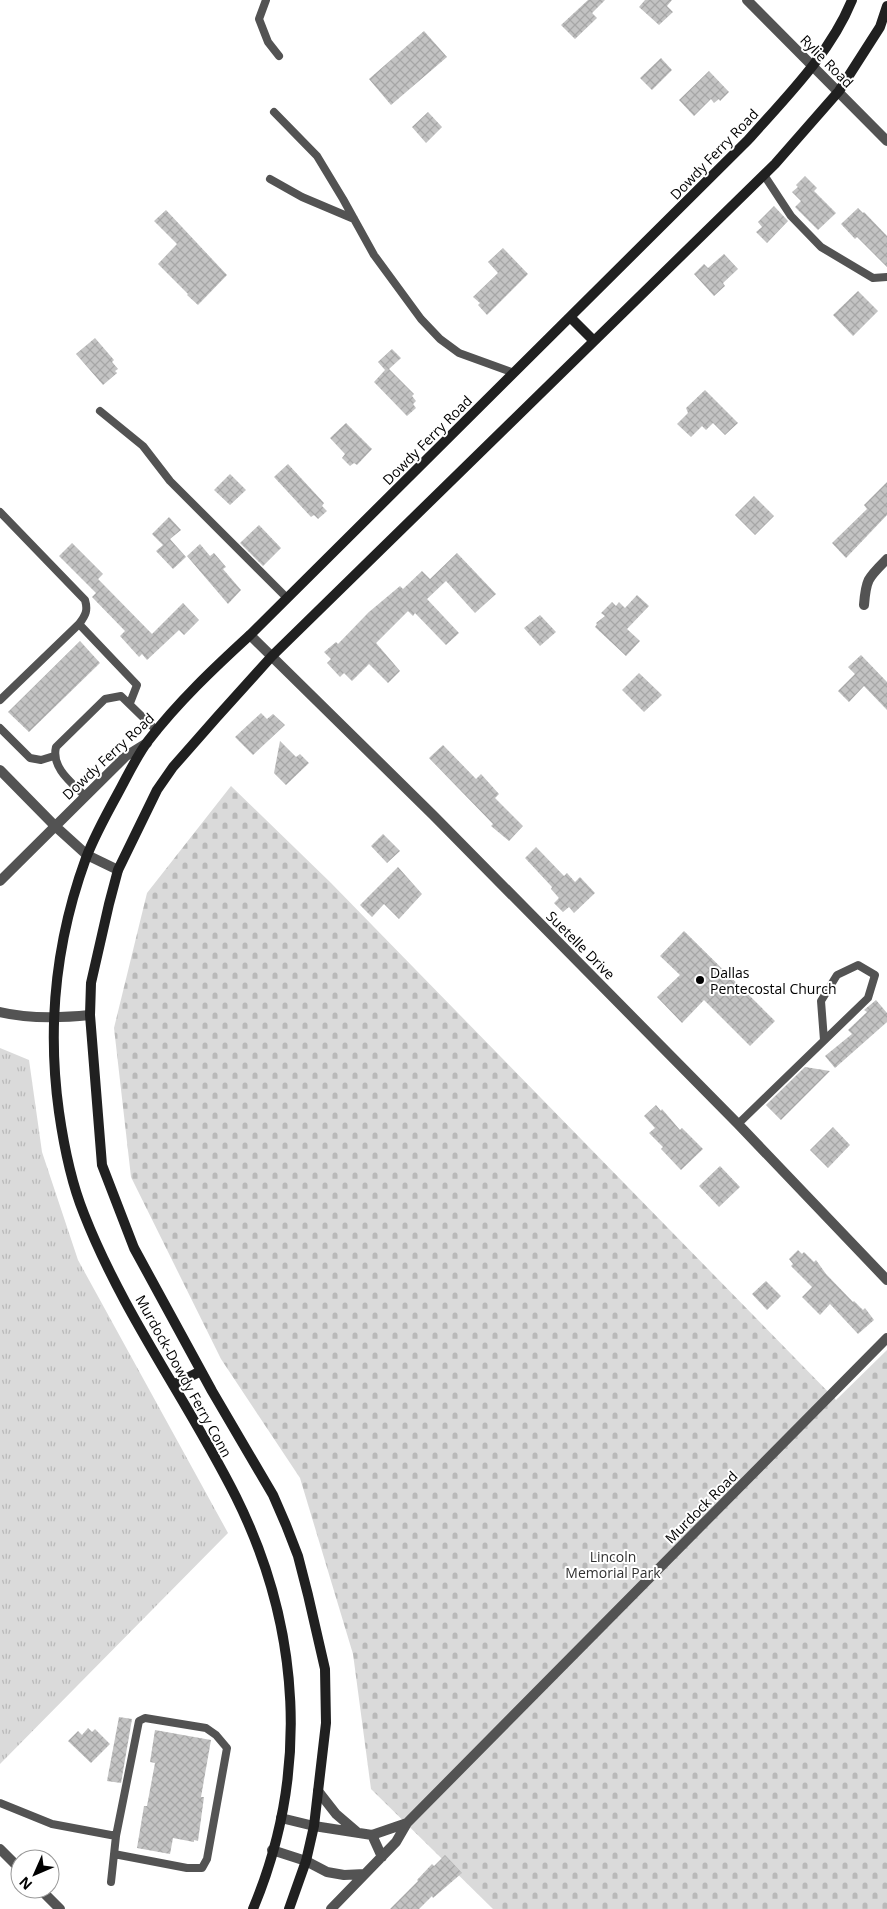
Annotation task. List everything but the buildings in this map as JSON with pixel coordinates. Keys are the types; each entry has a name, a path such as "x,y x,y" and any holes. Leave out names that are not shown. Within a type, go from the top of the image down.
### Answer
{"main road":[{"name":"Dowdy Ferry Road","path":"147,742 196,687 748,140 813,67 848,12 852,0"},
{"path":"118,870 153,799 173,767 272,656 764,174 838,91 880,27 887,6"},
{"path":"570,317 594,341"},
{"name":"Murdock-Dowdy Ferry Conn","path":"147,742 108,811 87,855 68,913 54,998 53,1062 63,1138 76,1194 107,1269 236,1496 258,1546 274,1592 282,1630 292,1715 288,1782 267,1873 253,1909"},
{"name":"Murdock-Dowdy Ferry Conn","path":"118,870 91,983 90,1015 102,1165 134,1248 201,1371 273,1495 298,1556 325,1670 326,1723 314,1826 306,1861 289,1909"},
{"path":"173,1385 201,1371"}],"street":[{"name":"Rylie Road","path":"747,0 887,141"},
{"path":"864,606 866,584 874,572 887,559"},
{"name":"Suetelle Drive","path":"250,635 440,822 738,1124 887,1280"},
{"name":"Dowdy Ferry Road","path":"0,881 126,756 147,742"},
{"path":"0,770 55,826 87,855 118,870"},
{"path":"0,1012 12,1015 54,1018 90,1015"},
{"name":"Murdock Road","path":"331,1909 382,1858 396,1842 407,1823 887,1338"},
{"path":"318,1791 336,1814 358,1833"},
{"name":"Murdock Road","path":"281,1818 314,1826 372,1835 407,1823"},
{"path":"372,1835 382,1858"},
{"path":"0,1850 10,1860"},
{"path":"272,1850 306,1861 328,1872 344,1875 365,1874"},
{"path":"50,1899 60,1909"}],"lane":[{"path":"266,0 259,19 268,42 279,56"},
{"path":"274,112 317,156 374,255 421,319 440,339 459,353 514,373"},
{"path":"764,174 791,216 821,247 873,278 887,276"},
{"path":"270,179 302,197 354,219"},
{"path":"100,411 142,446 170,481 287,598"},
{"path":"0,512 84,600 87,609 85,617 79,624 0,700"},
{"path":"79,624 137,685 130,704"},
{"path":"85,796 61,771 56,764 54,756 56,748 105,699 112,696 121,696 157,731"},
{"path":"0,728 30,758 41,760 54,756"},
{"path":"738,1124 868,998 875,975 858,965 837,975 821,1001 824,1040"},
{"path":"111,1882 114,1854 116,1836 139,1721 145,1718 206,1728 216,1735 227,1748 207,1859 202,1868 187,1868 114,1854"},
{"path":"0,1802 52,1824 116,1836"}],"green space":[{"name":"Lincoln Memorial Park","path":"231,786 331,883 836,1400 887,1350 887,1909 493,1909 371,1789 353,1654 300,1478 221,1359 131,1177 114,1028 147,893"},
{"path":"0,1048 29,1060 42,1152 78,1260 228,1533 0,1764"}],"place":[{"name":"Dallas Pentecostal Church","path":"700,980"}]}
